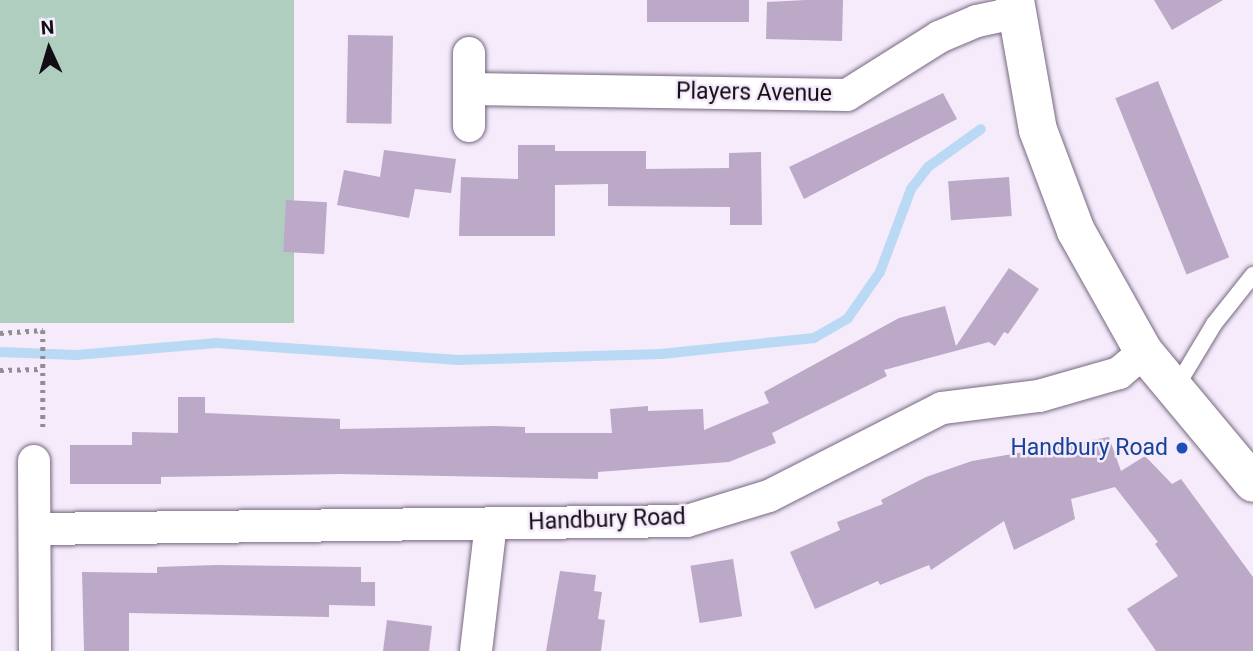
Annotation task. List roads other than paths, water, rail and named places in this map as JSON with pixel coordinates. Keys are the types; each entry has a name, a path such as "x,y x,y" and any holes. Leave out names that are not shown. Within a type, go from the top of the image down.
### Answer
{"street":[{"name":"Players Avenue","path":"470,89 847,95 939,37 1016,7"},
{"path":"1016,7 1038,130 1076,231 1144,352 1253,483"},
{"path":"469,52 469,127"},
{"name":"Handbury Road","path":"35,529 687,521 769,496 942,408 1040,397 1119,373 1144,352"},
{"path":"33,461 35,651"},
{"path":"476,651 491,524"}],"lane":[{"path":"1174,391 1214,324 1253,275"}],"waterway":[{"path":"0,352 76,355 216,343 458,360 661,354 814,338 848,318 880,272 911,189 928,167 981,129"}],"place":[{"name":"Handbury Road","path":"1182,448"}]}
